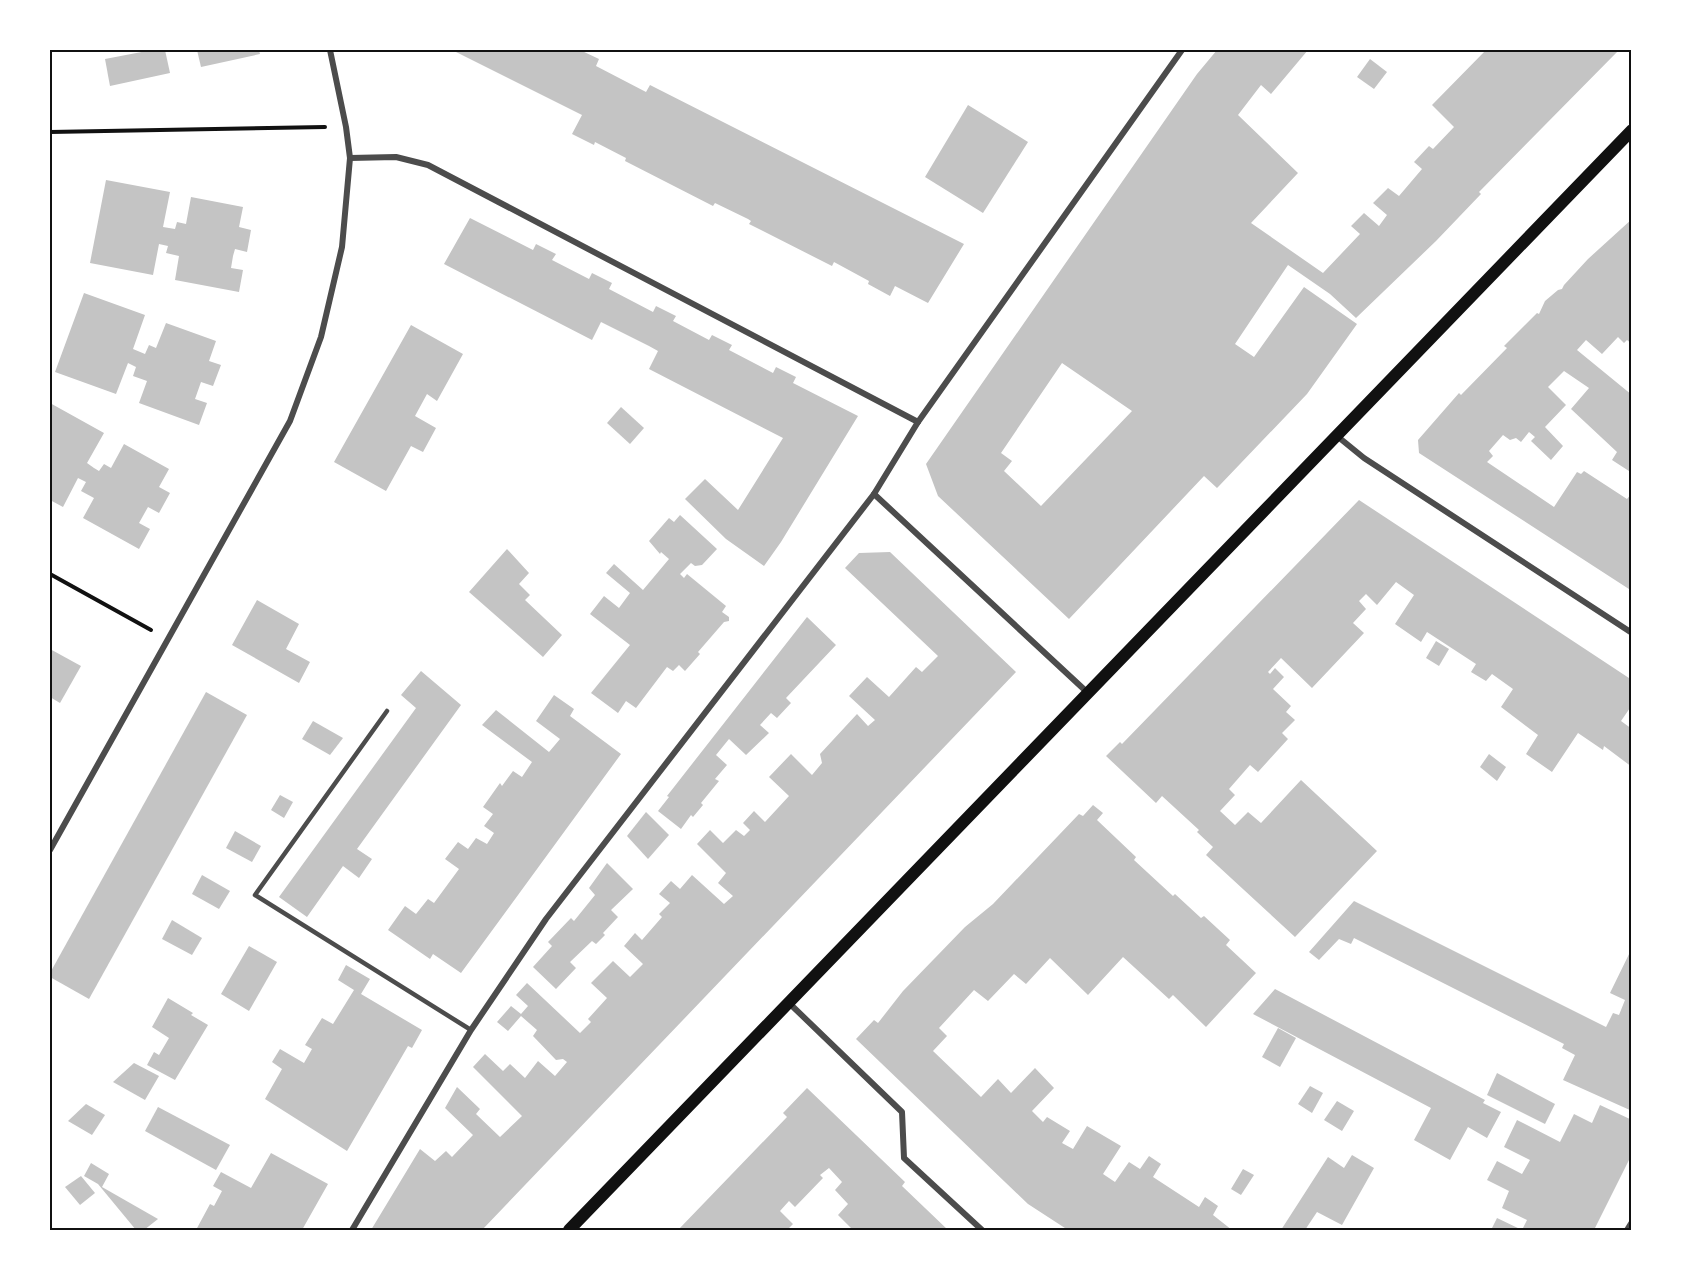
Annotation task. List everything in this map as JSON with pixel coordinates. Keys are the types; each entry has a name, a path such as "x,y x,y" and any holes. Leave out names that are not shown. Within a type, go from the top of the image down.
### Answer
{"main road":[{"path":"568,1230 1632,129"}],"street":[{"path":"50,850 290,421 321,337 340,258 350,158 330,50"},
{"path":"352,1230 471,1030 546,919 874,494 918,422 1182,50"},
{"path":"350,158 396,157 428,165 918,422"},
{"path":"1337,436 1364,458 1632,633"},
{"path":"874,494 1088,693"},
{"path":"788,1002 902,1112 904,1158 982,1230"},
{"path":"1627,1230 1632,1222"}],"lane":[{"path":"387,711 255,895 471,1030"}],"path":[{"path":"50,132 346,127"},
{"path":"50,574 168,639"}],"building":[{"path":"152,50 165,50 170,73 110,86 105,59"},
{"path":"197,50 259,50 260,54 201,67"},
{"path":"452,50 580,50 599,59 596,66 646,92 650,85 964,244 928,303 895,286 890,296 868,284 869,281 834,262 832,266 749,224 751,221 748,219 715,203 713,206 625,161 626,158 595,142 594,145 572,134 582,115"},
{"path":"1217,50 1308,50 1271,94 1261,85 1238,115 1298,173 1251,223 1323,273 1360,234 1351,226 1364,213 1379,226 1387,215 1373,203 1388,188 1399,196 1422,169 1414,162 1429,146 1433,149 1454,127 1432,105 1486,50 1619,50 1479,192 1481,194 1436,241 1356,318 1330,294 1288,265 1235,344 1254,357 1304,287 1357,324 1307,394 1219,486 1217,488 1204,476 1069,619 938,496 926,464 1197,74","holes":["1062,363 1132,411 1041,506 1004,471 1012,461 1001,453"]},
{"path":"1370,59 1387,72 1374,89 1357,77"},
{"path":"968,105 1028,142 983,213 925,177"},
{"path":"106,180 170,192 163,227 175,229 177,222 186,224 191,197 243,207 239,227 251,230 247,252 235,249 231,268 243,270 239,292 175,280 179,256 166,253 168,246 159,244 153,275 90,263"},
{"path":"470,218 533,250 536,244 556,254 552,260 589,279 592,273 612,283 609,289 653,312 656,306 676,316 673,321 709,340 712,335 732,345 729,350 773,373 776,367 796,377 793,383 858,416 764,566 726,539 685,499 705,479 738,510 783,438 649,369 658,351 649,346 601,322 592,340 444,264"},
{"path":"1632,219 1632,344 1627,340 1624,343 1618,337 1602,354 1586,340 1577,350 1632,395 1632,473 1612,460 1617,452 1571,409 1589,388 1564,371 1548,387 1566,405 1545,427 1563,446 1551,460 1531,441 1535,437 1529,432 1521,442 1516,438 1510,440 1503,435 1489,451 1493,456 1487,462 1554,507 1577,472 1581,474 1584,471 1627,499 1632,493 1632,591 1419,453 1418,440 1459,393 1461,395 1507,348 1504,346 1537,313 1539,314 1545,301 1562,289 1588,259"},
{"path":"84,293 145,315 133,349 145,354 149,345 156,348 166,323 216,341 209,361 221,365 213,386 201,382 195,399 207,403 199,425 139,403 147,381 133,376 136,367 128,363 116,394 55,372"},
{"path":"411,325 463,354 437,401 427,394 415,416 436,428 423,452 411,446 386,491 334,462"},
{"path":"50,403 104,433 87,463 99,471 104,464 111,468 124,444 169,469 159,487 170,493 159,513 148,507 139,523 150,529 139,549 83,518 94,498 81,491 86,482 78,478 63,507 50,500"},
{"path":"621,407 644,428 630,444 607,423"},
{"path":"1359,500 1632,680 1632,705 1621,721 1632,729 1632,767 1604,746 1603,750 1578,733 1552,772 1526,754 1538,735 1501,707 1513,689 1492,674 1486,681 1471,672 1476,664 1427,632 1421,642 1395,624 1414,595 1396,582 1377,605 1366,594 1359,601 1366,609 1353,623 1364,633 1312,688 1281,658 1268,672 1270,674 1275,668 1284,677 1273,689 1291,706 1286,712 1295,720 1282,733 1288,739 1258,772 1250,765 1229,789 1235,795 1220,811 1235,825 1248,812 1261,823 1301,780 1377,851 1295,937 1206,855 1213,847 1197,832 1199,830 1162,796 1156,803 1106,756 1120,742 1122,744"},
{"path":"680,515 717,549 702,565 695,566 691,563 680,574 684,578 687,574 726,606 722,612 729,617 729,621 724,622 685,671 679,665 673,671 667,667 636,708 626,701 618,713 591,693 630,645 590,614 604,596 619,608 630,593 606,573 614,564 643,590 669,559 661,552 660,554 649,541 669,518 674,522"},
{"path":"507,549 529,573 519,584 530,595 525,600 562,635 543,657 469,592"},
{"path":"890,552 1016,672 482,1230 371,1230 420,1149 435,1161 446,1151 452,1157 473,1135 445,1108 457,1087 480,1109 476,1114 500,1137 522,1116 473,1067 485,1054 503,1071 510,1064 525,1078 538,1061 555,1076 567,1062 563,1059 556,1060 533,1036 537,1030 521,1016 508,1031 497,1022 511,1006 521,1014 528,1006 516,995 527,983 580,1033 591,1022 588,1019 607,998 591,983 613,961 630,977 643,964 624,946 635,933 642,940 662,917 659,914 670,903 659,894 671,881 680,889 692,875 724,904 733,896 718,883 726,873 697,844 710,830 723,843 736,830 744,836 750,830 743,823 754,811 765,822 789,796 769,777 791,754 812,775 822,763 820,754 857,714 868,726 875,720 849,696 867,677 889,697 916,667 922,672 938,656 845,568 859,553"},
{"path":"257,600 299,624 286,649 310,662 299,683 232,645"},
{"path":"807,617 836,645 786,698 791,703 777,718 771,713 760,725 769,733 746,755 729,739 716,755 727,765 715,779 719,781 701,803 703,805 693,817 691,815 681,829 658,811 669,797 667,796"},
{"path":"1436,641 1449,649 1439,666 1426,658"},
{"path":"50,649 81,666 60,703 50,697"},
{"path":"421,671 461,705 357,849 372,859 359,878 343,866 307,917 279,897 416,708 401,695"},
{"path":"206,692 247,715 89,999 50,977 50,973"},
{"path":"554,695 574,709 570,716 621,754 461,973 433,954 430,959 388,930 405,906 416,914 428,899 434,903 459,869 445,859 458,842 468,849 476,838 487,844 494,833 484,826 493,814 483,807 500,783 502,786 513,771 522,777 532,762 482,725 496,710 549,752 560,739 536,721"},
{"path":"313,721 343,738 330,755 302,739"},
{"path":"1489,754 1506,767 1497,781 1480,767"},
{"path":"280,795 293,802 284,818 271,810"},
{"path":"1093,805 1103,813 1097,820 1136,857 1134,860 1173,896 1175,894 1201,918 1204,916 1230,940 1226,945 1256,973 1206,1027 1173,995 1169,999 1123,957 1088,995 1050,958 1026,984 1014,974 988,1001 974,990 939,1028 947,1036 933,1051 981,1097 998,1079 1011,1093 1035,1068 1054,1088 1032,1111 1043,1122 1047,1117 1070,1131 1062,1143 1073,1149 1087,1126 1121,1146 1103,1174 1115,1182 1129,1162 1140,1169 1149,1156 1161,1164 1153,1177 1199,1207 1205,1197 1218,1206 1213,1215 1232,1230 1068,1230 1028,1204 856,1039 874,1020 878,1023 903,991 965,927 993,904 1079,814 1083,816"},
{"path":"646,812 669,835 648,859 627,836"},
{"path":"235,831 261,846 252,862 226,848"},
{"path":"607,863 633,889 611,910 618,917 603,933 605,935 596,944 592,941 570,962 576,968 556,989 533,967 552,946 548,942 571,918 574,921 595,895 589,888"},
{"path":"202,875 230,891 219,909 192,894"},
{"path":"1354,901 1606,1027 1613,1013 1619,1015 1625,1000 1610,993 1632,948 1632,1111 1563,1080 1575,1055 1562,1048 1564,1044 1354,938 1351,944 1339,939 1319,960 1309,952"},
{"path":"172,920 202,938 192,955 162,939"},
{"path":"249,946 277,962 249,1011 221,994"},
{"path":"346,965 370,979 361,994 422,1030 412,1048 408,1046 347,1151 265,1099 282,1069 272,1062 280,1049 304,1063 312,1049 305,1045 322,1018 333,1024 354,990 338,980"},
{"path":"1275,989 1485,1100 1483,1103 1501,1112 1487,1138 1468,1127 1450,1160 1414,1140 1431,1108 1253,1014"},
{"path":"168,998 208,1025 175,1080 147,1065 154,1052 159,1055 169,1038 152,1027"},
{"path":"1278,1028 1296,1038 1280,1067 1262,1057"},
{"path":"134,1063 159,1076 145,1100 113,1082"},
{"path":"1497,1073 1555,1104 1545,1124 1487,1095"},
{"path":"1310,1086 1323,1093 1312,1113 1298,1104"},
{"path":"807,1088 905,1182 902,1186 948,1230 848,1230 851,1228 838,1215 848,1204 835,1190 842,1182 829,1168 820,1175 823,1178 795,1207 789,1201 780,1211 793,1224 787,1230 678,1230 787,1117 783,1113"},
{"path":"1337,1101 1354,1111 1342,1131 1324,1120"},
{"path":"86,1104 105,1115 92,1135 68,1121"},
{"path":"1600,1105 1632,1120 1632,1154 1594,1230 1522,1230 1527,1220 1502,1208 1509,1191 1487,1180 1497,1161 1522,1174 1530,1160 1504,1147 1517,1120 1560,1142 1574,1114 1592,1123"},
{"path":"158,1107 230,1145 216,1170 145,1131"},
{"path":"271,1153 328,1184 302,1230 196,1230 210,1204 214,1206 222,1191 213,1186 221,1172 251,1188"},
{"path":"1352,1155 1374,1168 1342,1225 1317,1212 1305,1230 1281,1230 1328,1157 1344,1168"},
{"path":"91,1163 109,1174 102,1187 158,1219 144,1230 136,1230 98,1184 84,1176"},
{"path":"1243,1169 1254,1175 1241,1195 1231,1189"},
{"path":"81,1176 95,1193 80,1205 65,1187"},
{"path":"1497,1218 1522,1230 1491,1230"}]}
